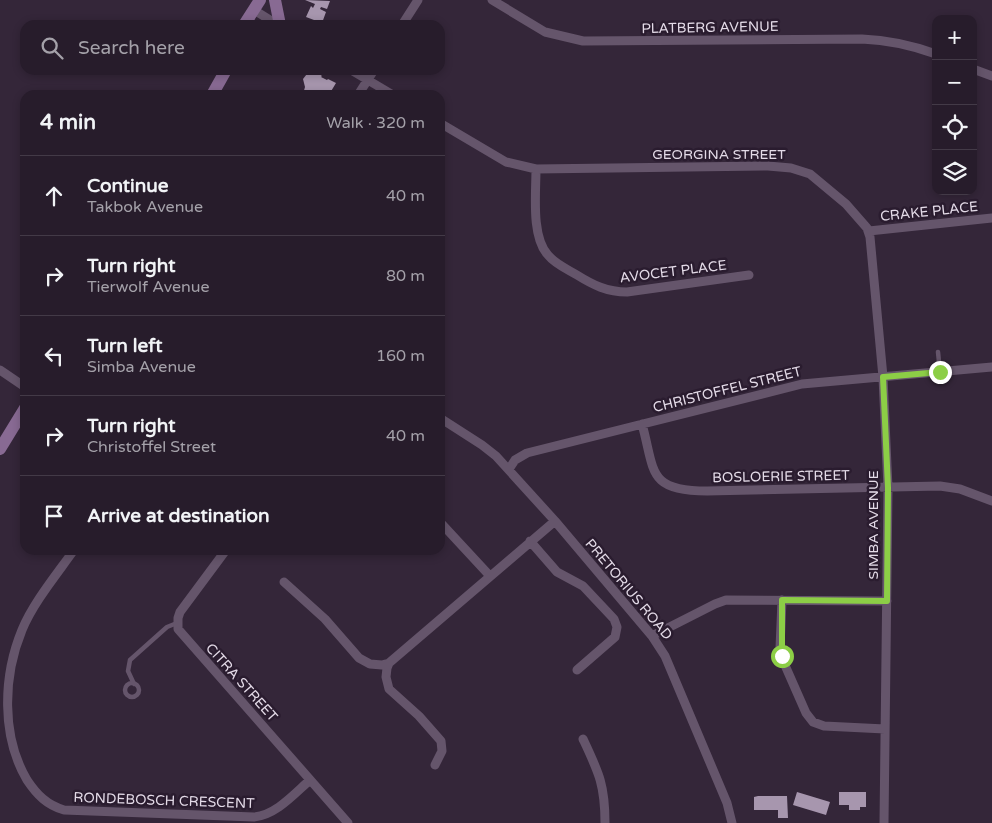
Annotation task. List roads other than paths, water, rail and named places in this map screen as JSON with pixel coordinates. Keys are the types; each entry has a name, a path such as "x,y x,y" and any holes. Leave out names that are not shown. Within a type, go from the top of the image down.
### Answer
{"street":[{"path":"248,20 268,0"},
{"path":"275,0 278,20"},
{"path":"405,20 418,0"},
{"name":"PLATBERG AVENUE","path":"492,0 545,32 583,41 862,39 891,41 932,53"},
{"path":"254,20 258,8"},
{"path":"258,8 273,20"},
{"path":"977,70 992,76"},
{"path":"207,90 214,75"},
{"path":"215,90 223,75"},
{"path":"360,75 385,90"},
{"path":"361,90 371,75"},
{"name":"GEORGINA STREET","path":"445,126 506,162 536,169 768,166 791,168 810,174 822,183 846,204 869,231"},
{"name":"AVOCET PLACE","path":"536,169 537,225 538,235 544,250 554,261 594,285 611,291 627,292 749,276"},
{"name":"CRAKE PLACE","path":"869,231 992,218"},
{"path":"869,231 883,377"},
{"name":"CHRISTOFFEL STREET","path":"509,469 515,460 526,453 802,384 992,367"},
{"path":"0,370 20,384"},
{"name":"SIMBA AVENUE","path":"883,377 888,488 884,823"},
{"path":"0,449 20,416"},
{"name":"PRETORIUS ROAD","path":"445,421 482,445 509,469 652,636 665,656 727,803 732,823"},
{"name":"BOSLOERIE STREET","path":"642,424 653,470 658,478 678,489 707,491 950,487 992,501"},
{"path":"435,766 442,751 441,741 419,716 389,689 386,668 389,663 555,521"},
{"path":"445,527 490,576"},
{"path":"530,542 556,572 586,589 618,627 616,636 577,670"},
{"name":"RONDEBOSCH CRESCENT","path":"71,555 26,622 17,643 8,686 11,741 22,772 33,790 40,797 55,808 71,811 254,817 272,811 310,780"},
{"path":"177,623 184,606 222,555"},
{"path":"284,582 325,619 364,662 376,665 389,663"},
{"path":"652,636 726,600 887,601"},
{"path":"782,600 782,656 786,670 809,718 824,726 885,729"},
{"name":"CITRA STREET","path":"177,623 182,635 348,823"},
{"path":"583,739 602,782 605,823"}],"lane":[{"path":"938,352 940,372"},
{"path":"134,684 128,671 130,660 167,627 177,623"}]}
